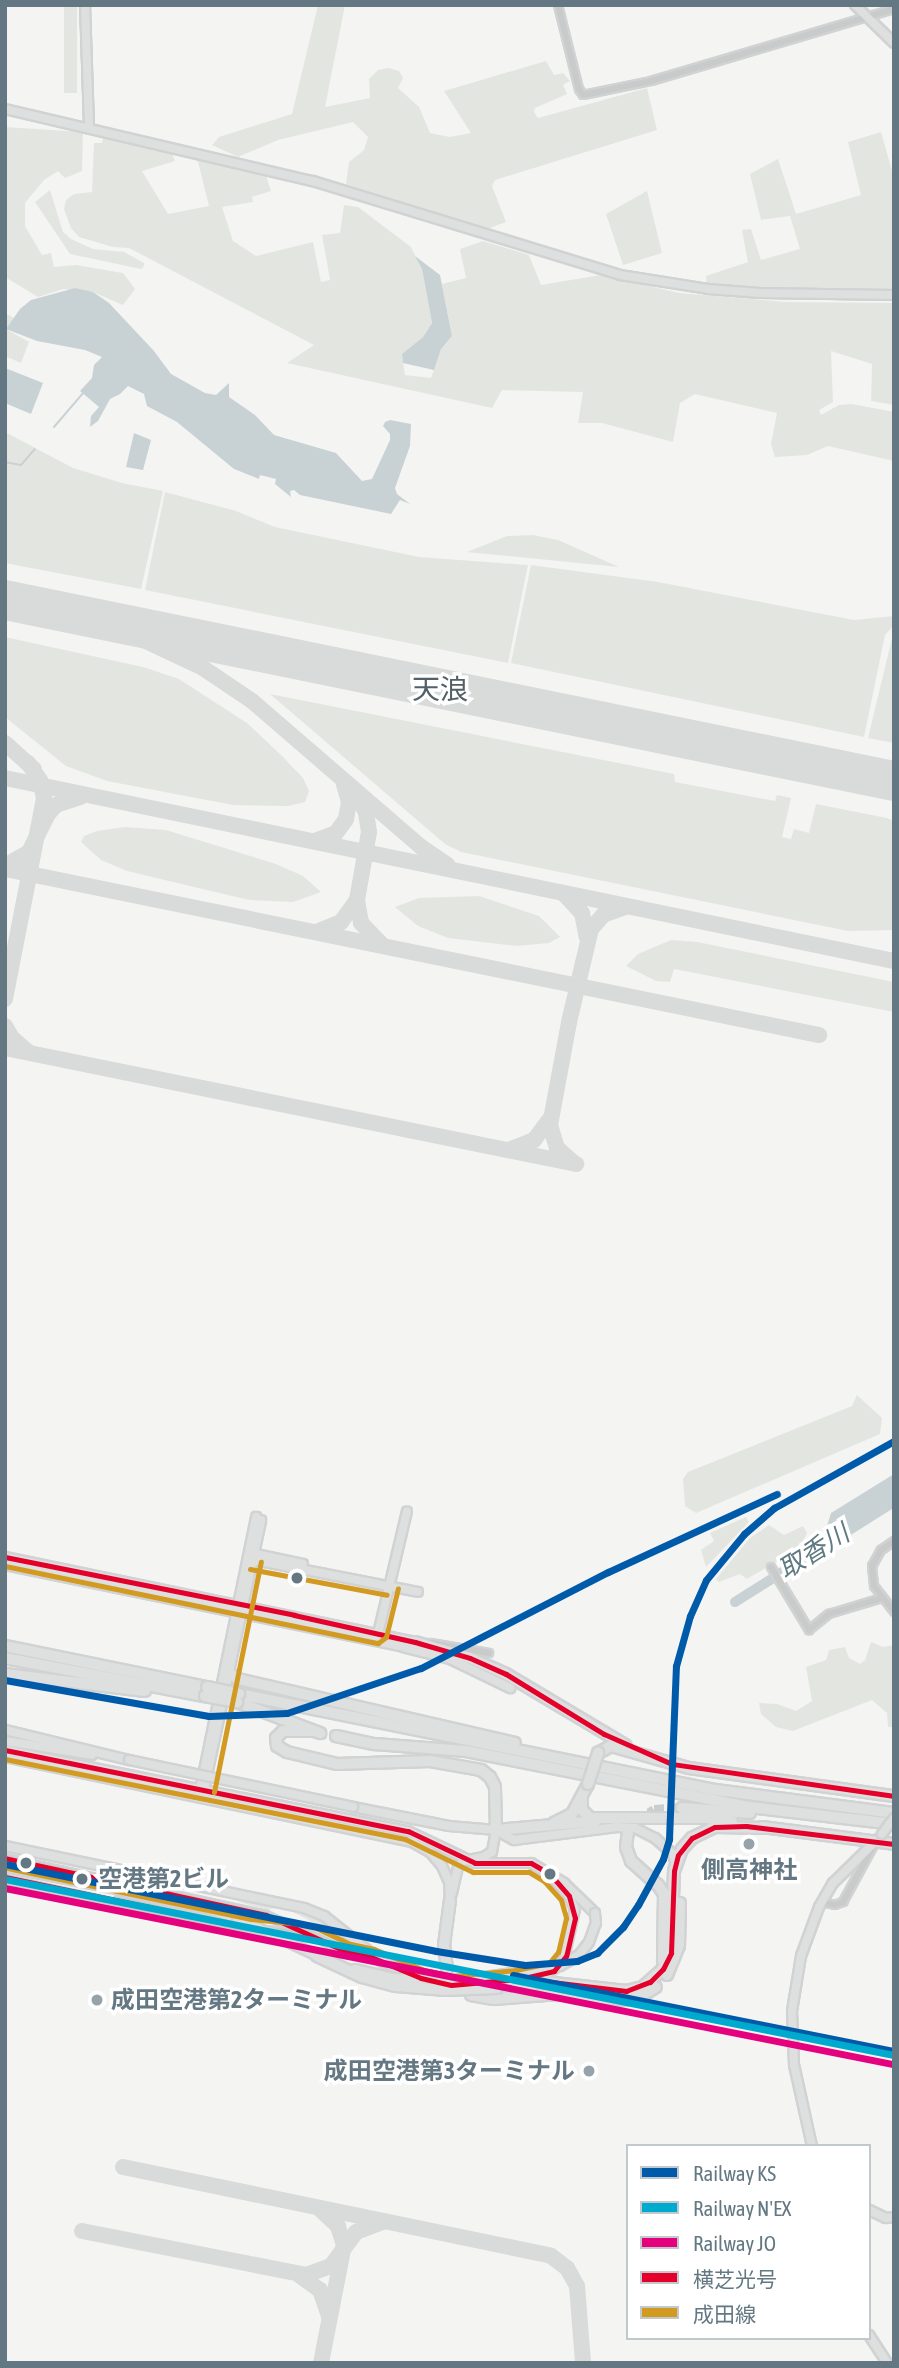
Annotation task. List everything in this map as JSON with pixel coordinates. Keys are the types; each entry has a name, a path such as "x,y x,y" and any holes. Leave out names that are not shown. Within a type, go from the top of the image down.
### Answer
{"highway":[{"path":"415,1642 470,1658 506,1674 604,1734 672,1764"},
{"path":"5,1646 206,1692 626,1773 894,1815"},
{"path":"5,1658 169,1691"},
{"path":"229,1673 238,1679 556,1752 626,1773"},
{"path":"5,1674 132,1692 206,1692"},
{"path":"238,1698 316,1732 283,1731 276,1738 277,1746 287,1752 337,1764 430,1761 481,1770 490,1777 495,1787 496,1830"},
{"path":"336,1736 375,1744 466,1751 706,1800 894,1824"},
{"path":"496,1830 559,1821 572,1814 582,1799 598,1753 611,1746 672,1764 894,1796"},
{"path":"582,1799 582,1810 590,1818 706,1818 768,1828"},
{"path":"682,1808 872,1821"},
{"path":"496,1830 616,1818"},
{"path":"585,1996 626,1992 643,1987 657,1976 667,1962 672,1945 675,1862 686,1844 708,1830 724,1826 768,1828 879,1838 894,1844"},
{"path":"471,1995 494,1999 548,1994 614,2000 634,1998 655,1988 670,1970 679,1947 684,1858 696,1839 708,1830"},
{"path":"628,1832 626,1847 631,1861 664,1894 664,1953 657,1976"},
{"path":"447,1969 444,1945 450,1900"},
{"path":"317,1956 362,1977 396,1986 446,1990 569,1983"},
{"path":"518,1979 569,1983 626,1992"}],"street":[{"path":"85,5 89,126"},
{"path":"558,5 579,89 583,95 651,81 894,9"},
{"path":"855,5 864,17 894,43"},
{"path":"5,109 89,126 313,181 620,275 708,289 760,293 894,295"},
{"path":"377,1637 407,1511"},
{"path":"202,1791 259,1519"},
{"path":"894,1541 881,1550 872,1566 874,1586 894,1612"},
{"path":"250,1556 418,1591"},
{"path":"5,1557 241,1604 377,1637 450,1659 510,1688"},
{"path":"5,1565 238,1614 377,1637 451,1644 489,1653"},
{"path":"771,1567 808,1630 829,1614 882,1598"},
{"path":"202,1791 229,1673 238,1614"},
{"path":"5,1736 449,1826 496,1830 510,1839 617,1827 635,1828 654,1838 673,1854 675,1862"},
{"path":"5,1750 408,1831 481,1864 521,1861 540,1867 586,1901 595,1913 594,1933 585,1949 567,1963 540,1970 464,1980 393,1978 317,1956 251,1922 184,1902 5,1867"},
{"path":"5,1757 202,1791 412,1842 429,1852 442,1866 449,1882 450,1900"},
{"path":"821,1902 835,1905 843,1902 894,1815"},
{"path":"450,1900 458,1867 467,1859 485,1857 492,1852 496,1830"},
{"path":"812,2144 794,2065 792,2011 801,1956 821,1902 836,1879 879,1838"},
{"path":"5,1846 304,1908 324,1916 381,1961"},
{"path":"5,1858 266,1915 347,1952 381,1961 444,1984 518,1979 554,1971 566,1956 575,1909 569,1896 550,1874"},
{"path":"5,1878 250,1928 308,1933"},
{"path":"5,1878 226,1927 266,1930"},
{"path":"871,2211 891,2217 894,2226"},
{"path":"871,2339 887,2363"}],"shaded area":[{"path":"64,5 77,5 77,93 64,93"},
{"path":"318,5 345,5 325,107 370,98 369,79 378,70 389,68 399,71 403,78 398,88 419,107 430,133 450,137 471,133 444,91 546,61 554,75 563,73 570,81 563,85 567,94 535,108 534,112 538,118 647,88 657,130 495,180 492,186 506,222 487,229 346,184 349,162 364,150 368,137 353,122 278,140 238,157 212,145 219,137 292,114"},
{"path":"5,127 83,132 82,171 65,178 58,171 44,180 25,203 25,226 42,255 51,253 54,267 76,265 123,273 135,289 123,305 93,292 63,289 38,297 5,277"},
{"path":"881,132 894,178 894,289 707,286 706,276 748,262 742,230 751,229 761,260 800,249 790,216 761,220 750,174 778,159 796,214 861,195 848,142"},
{"path":"104,135 171,151 175,161 142,171 168,214 209,206 197,158 265,173 271,191 252,197 253,202 222,207 233,241 256,256 313,242 321,282 330,280 322,235 340,233 344,205 358,207 411,247 422,269 432,323 423,337 402,354 405,375 431,378 441,349 452,336 442,284 466,278 460,249 483,241 529,255 541,285 601,275 679,293 787,302 893,303 894,405 871,401 872,364 831,351 833,402 819,410 821,415 839,405 852,404 894,412 894,461 828,446 807,455 775,457 771,444 777,413 695,394 680,403 673,442 602,423 578,423 583,392 502,390 492,408 287,363 314,345 129,248 113,247 79,237 71,228 64,209 66,200 74,194 92,192 94,143 102,143"},
{"path":"50,190 63,232 71,239 93,249 124,252 144,263 144,266 141,269 70,254 35,202"},
{"path":"647,191 662,253 623,265 606,214"},
{"path":"415,256 440,275 452,336 441,349 434,370 403,363 402,354 423,337 432,323 422,269"},
{"path":"75,288 93,292 109,303 154,351 171,374 205,393 216,395 229,383 229,397 255,415 274,435 336,453 362,481 372,479 390,440 390,434 383,426 385,422 390,420 411,424 410,446 395,488 397,494 410,504 400,500 391,514 300,495 294,490 290,491 291,497 275,484 276,479 260,475 259,479 234,469 177,422 147,406 144,394 128,386 110,399 98,421 90,427 91,416 99,407 80,391 92,378 94,365 102,357 85,350 37,341 6,329 20,309 31,300"},
{"path":"5,313 14,318 6,329 29,342 21,363 5,356"},
{"path":"5,368 43,383 31,414 5,403"},
{"path":"5,432 73,468 122,483 163,491 141,589 5,563"},
{"path":"134,433 151,440 143,470 126,467"},
{"path":"165,492 236,511 275,527 419,557 528,565 508,663 145,590"},
{"path":"533,535 558,540 619,567 467,552 507,536"},
{"path":"531,565 658,582 854,620 894,616 894,625 885,635 864,737 511,663"},
{"path":"894,630 894,743 868,738"},
{"path":"5,637 143,667 179,679 247,723 282,756 303,778 309,791 305,802 288,806 233,805 107,781 66,766 5,717"},
{"path":"270,694 674,774 675,782 775,801 777,795 791,798 782,837 791,839 794,829 809,833 816,804 887,818 894,821 894,930 848,931 461,852 445,844"},
{"path":"125,827 166,830 276,864 303,876 321,892 293,902 249,900 127,871 101,860 81,842 84,836 97,831"},
{"path":"479,896 539,916 560,937 549,943 517,946 448,938 418,926 395,907 419,898"},
{"path":"671,940 697,942 894,982 894,1012 674,969 670,982 656,981 626,966 638,954"},
{"path":"857,1395 882,1418 880,1434 696,1513 685,1506 683,1479 688,1472 852,1406"},
{"path":"894,1474 894,1497 822,1542 831,1513"},
{"path":"746,1517 749,1522 706,1567 701,1550 714,1541 710,1533"},
{"path":"769,1525 784,1535 803,1526 807,1533 800,1548 747,1579 740,1574 719,1582 716,1579 750,1538"},
{"path":"871,1642 883,1647 894,1645 894,1727 888,1727 887,1713 872,1700 793,1731 776,1727 761,1714 759,1703 777,1704 796,1711 812,1701 806,1667 826,1660 829,1650 845,1647 849,1658 860,1664 865,1660"},
{"path":"240,1898 316,1913 362,1952 347,1949 329,1931 293,1912 278,1907 268,1910 239,1902"}],"waterway":[{"path":"54,427 83,393"},
{"path":"5,462 21,465 35,449"},
{"name":"取香川","path":"735,1602 894,1502"}],"taxiway":[{"path":"101,620 203,668 252,701 421,847 448,865"},
{"path":"5,743 34,769"},
{"path":"5,999 44,798 40,780 28,763"},
{"path":"5,778 894,961"},
{"path":"869,778 894,790"},
{"path":"315,841 336,833 346,819 349,802 344,785"},
{"path":"5,866 29,852 48,814 56,805 81,797"},
{"path":"319,931 341,922 357,900 369,832 366,812 357,797"},
{"path":"5,869 819,1035"},
{"path":"565,895 582,913 587,938"},
{"path":"357,900 361,923 381,944"},
{"path":"574,1163 557,1148 550,1125 569,1022 591,929 603,915 625,907"},
{"path":"5,1026 12,1038 27,1051"},
{"path":"5,1048 576,1164"},
{"path":"511,1149 534,1140 550,1119"},
{"path":"123,2167 551,2256 567,2268 577,2286 583,2363"},
{"path":"321,2210 338,2226 344,2245 321,2363"},
{"path":"82,2231 306,2275 331,2266 356,2232 382,2222"},
{"path":"299,2275 320,2290 329,2316"}],"runway":[{"path":"5,600 894,781"}],"tunnel":[{"path":"636,1821 654,1810 682,1808"}],"rail line":[{"name":"KS","path":"5,1864 436,1951 525,1965 577,1961 597,1953 623,1927 638,1905 663,1859 669,1839 676,1666 690,1616 706,1580 744,1534 774,1508 894,1441"},
{"name":"KS","path":"5,1680 209,1716 287,1713 421,1668 608,1572 777,1494"},
{"name":"N'EX","path":"5,1879 894,2055"},
{"name":"JO","path":"5,1888 892,2064"},
{"name":"KS","path":"513,1975 894,2051"}],"transit line":[{"name":"横芝光号","path":"5,1557 294,1615 415,1642 470,1658 506,1674 604,1734 672,1764 894,1796"},
{"name":"成田線","path":"214,1792 261,1562"},
{"name":"成田線","path":"5,1566 378,1643 386,1637 398,1588"},
{"name":"成田線","path":"250,1569 387,1595"},
{"name":"横芝光号","path":"5,1750 408,1831 475,1863 531,1863 550,1874 569,1896 575,1918 566,1956 554,1971 518,1979 451,1985 421,1978 371,1957 347,1952 266,1915 5,1858"},
{"name":"成田線","path":"5,1759 405,1839 473,1872 529,1872 544,1881 561,1900 566,1918 558,1952 549,1963 517,1970 452,1976 424,1970 374,1949 350,1944 310,1925 251,1919 7,1868"},
{"name":"横芝光号","path":"535,1980 626,1991 650,1982 663,1969 671,1953 674,1871 678,1855 692,1838 715,1827 746,1826 894,1844"},
{"name":"横芝光号","path":"5,1877 187,1915"}],"place":[{"name":"側高神社","path":"749,1844"},
{"name":"空港第2ビル","path":"82,1879"},
{"name":"成田空港第2ターミナル","path":"97,2000"},
{"name":"成田空港第3ターミナル","path":"589,2071"}],"district":[{"name":"天浪","path":"440,689"}]}
